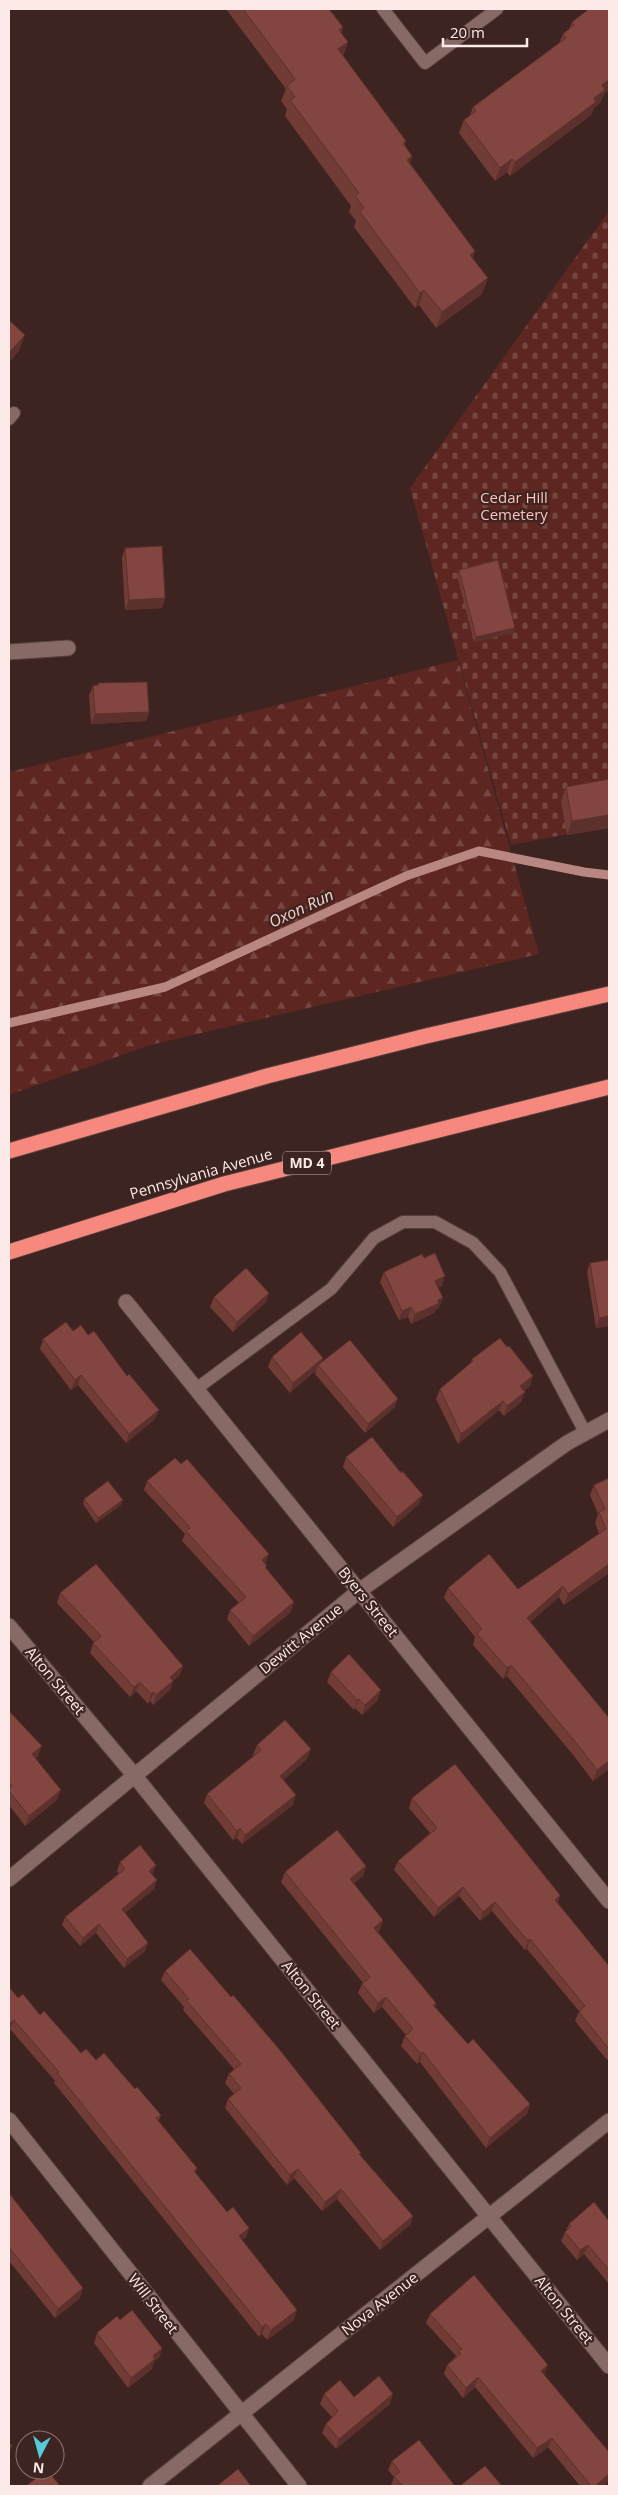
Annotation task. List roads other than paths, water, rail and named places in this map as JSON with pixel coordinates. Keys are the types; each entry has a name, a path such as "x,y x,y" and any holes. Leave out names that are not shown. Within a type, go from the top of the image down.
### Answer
{"highway":[{"path":"9,1151 268,1076 426,1036 609,994"},
{"name":"Pennsylvania Avenue","path":"9,1252 224,1184 609,1088"},
{"path":"9,1258 46,1240"}],"street":[{"path":"9,652 68,648"},
{"name":"Byers Street","path":"126,1302 609,1901"},
{"name":"Dewitt Avenue","path":"9,1880 359,1591 585,1432 609,1420"},
{"name":"Alton Street","path":"9,1626 134,1775 609,2366"},
{"name":"Will Street","path":"9,2120 299,2486"},
{"name":"Nova Avenue","path":"150,2486 609,2121"}],"lane":[{"path":"383,9 425,63 497,9"},
{"path":"196,1389 331,1289 374,1238 403,1222 435,1222 473,1243 500,1272 585,1432"}],"waterway":[{"name":"Oxon Run","path":"9,1023 165,987 406,876 479,851 584,872 609,875"}],"park label":[{"name":"Cedar Hill Cemetery","path":"514,506"}]}
